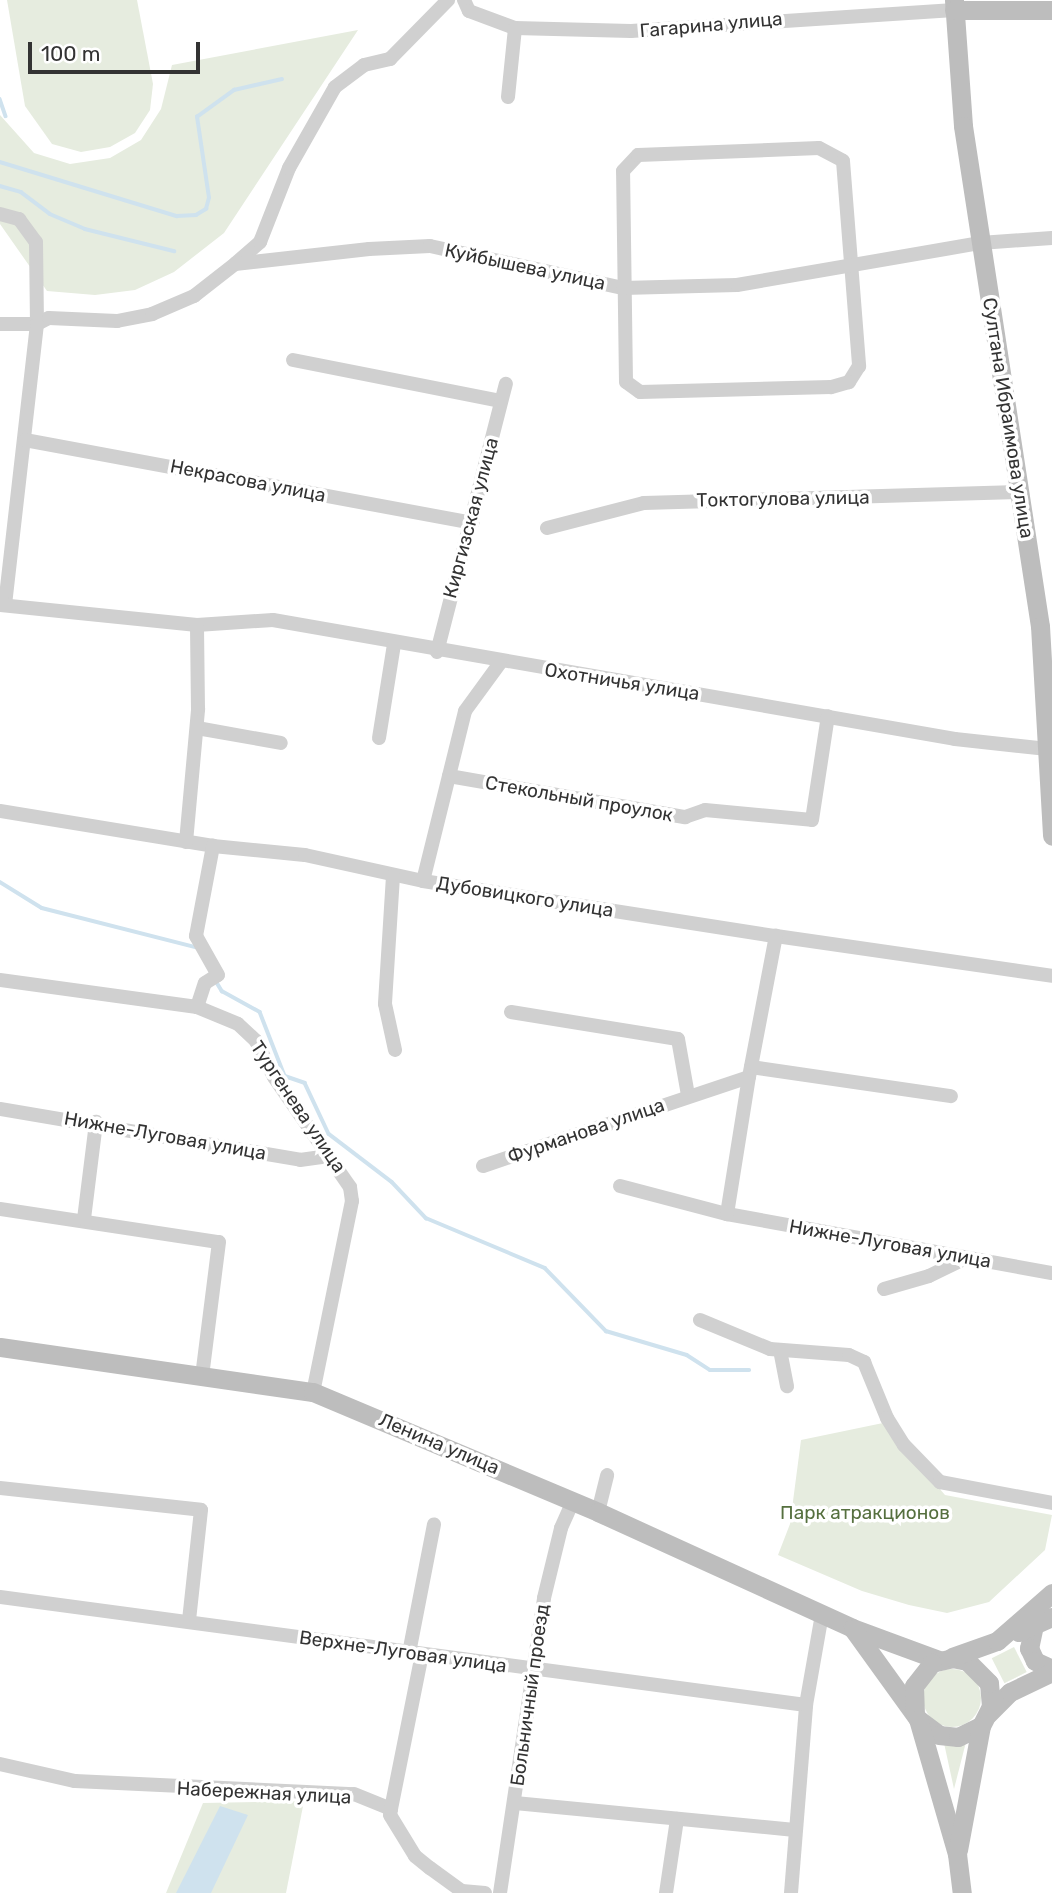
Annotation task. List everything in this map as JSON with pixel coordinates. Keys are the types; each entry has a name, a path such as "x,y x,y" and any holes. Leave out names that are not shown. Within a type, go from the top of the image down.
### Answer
{"main road":[{"name":"Гагарина улица","path":"954,5 1052,10"},
{"name":"Султана Ибраимова улица","path":"954,5 963,126 1040,626 1050,749 1052,836"},
{"name":"Ленина улица","path":"0,1348 313,1392 573,1501 877,1638"},
{"path":"1052,1594 1029,1648 1035,1661 1052,1670"},
{"path":"997,1641 1052,1594"},
{"path":"962,1893 957,1854 912,1695 918,1677 943,1659 972,1651 1042,1621"},
{"path":"852,1628 916,1716 948,1737 966,1735 985,1720 1010,1692 1052,1670"},
{"path":"877,1638 972,1651"},
{"path":"877,1638 943,1659 967,1661 985,1675 992,1694 957,1854"}],"street":[{"path":"0,324 37,324 49,318 117,321 152,314 194,296 260,242 289,168 335,87 364,65 390,59 448,0"},
{"name":"Гагарина улица","path":"464,0 468,11 515,28 631,31 954,5"},
{"path":"508,97 515,28"},
{"path":"820,148 843,160 852,267 859,366 849,382 831,387 640,392 626,382 623,171 638,155 820,148"},
{"path":"0,214 19,219 36,242 37,324 25,440 2,604"},
{"name":"Куйбышева улица","path":"235,264 430,246 623,288 737,285 980,243 1052,238"},
{"path":"293,360 500,401"},
{"name":"Киргизская улица","path":"437,652 506,384"},
{"name":"Некрасова улица","path":"25,440 472,523"},
{"name":"Токтогулова улица","path":"547,528 644,503 1021,492"},
{"name":"Охотничья улица","path":"2,604 197,625 273,620 500,663 955,738 1050,749"},
{"path":"186,842 197,728 197,625"},
{"path":"379,737 394,644"},
{"path":"423,881 465,711 500,663"},
{"name":"Стекольный проулок","path":"449,776 685,817 705,810 812,820 828,716"},
{"path":"197,728 281,743"},
{"name":"Дубовицкого улица","path":"0,811 213,846 305,855 423,881 1052,976"},
{"path":"197,1007 205,983 218,975 196,936 213,846"},
{"path":"393,876 385,1004 395,1050"},
{"path":"727,1214 776,936"},
{"name":"Тургенева улица","path":"0,980 197,1007 238,1024 256,1041 274,1077 329,1156 344,1173 352,1201 313,1392"},
{"name":"Фурманова улица","path":"511,1012 678,1039 688,1095"},
{"name":"Фурманова улица","path":"483,1166 750,1072 951,1096"},
{"name":"Нижне-Луговая улица","path":"0,1109 96,1122 300,1160 329,1156"},
{"path":"84,1219 96,1122"},
{"name":"Нижне-Луговая улица","path":"620,1186 727,1214 1052,1273"},
{"path":"0,1209 84,1219 219,1242 202,1376"},
{"path":"884,1289 929,1276 968,1258"},
{"path":"700,1320 780,1350 849,1355 864,1362 887,1418 904,1445 940,1482 1052,1503"},
{"path":"780,1350 787,1386"},
{"path":"598,1512 607,1475"},
{"path":"0,1488 201,1510 189,1620"},
{"name":"Больничный проезд","path":"500,1893 544,1598 561,1528 573,1501"},
{"path":"433,1524 390,1815 415,1856 462,1891 485,1893"},
{"name":"Верхне-Луговая улица","path":"0,1597 189,1620 533,1671 806,1705"},
{"path":"791,1893 806,1705 822,1614"},
{"name":"Набережная улица","path":"0,1764 75,1781 354,1794 391,1809"},
{"path":"515,1803 795,1829"},
{"path":"666,1893 677,1819"}],"green space":[{"path":"7,0 137,0 153,84 150,110 135,133 110,147 81,152 52,144 25,106"},
{"path":"358,30 224,233 174,272 135,290 95,295 47,291 0,224 0,115 34,153 70,164 110,158 141,140 161,109 172,65"},
{"name":"Парк атракционов","path":"883,1423 945,1495 1052,1515 1045,1550 989,1602 947,1613 909,1605 862,1591 778,1555 790,1524 801,1440"},
{"path":"1014,1647 1027,1672 1004,1683 992,1658"},
{"path":"946,1669 958,1669 973,1677 981,1692 981,1704 973,1719 958,1727 946,1727 931,1719 923,1704 923,1692 931,1677"},
{"path":"966,1742 954,1789 944,1743"},
{"path":"304,1801 286,1893 166,1893 203,1803"}],"water":[{"path":"220,1806 248,1815 211,1893 176,1893"}],"waterway":[{"path":"0,162 177,216 196,215 206,209 209,198 197,117 234,90 282,79"},
{"path":"0,99 6,116"},
{"path":"0,186 21,192 50,214 85,229 174,251"},
{"path":"0,882 42,908 195,947"},
{"path":"216,981 222,991 260,1012 285,1076 305,1083 329,1134 392,1182 426,1218 545,1268 606,1331 687,1355 710,1370 749,1370"}]}
